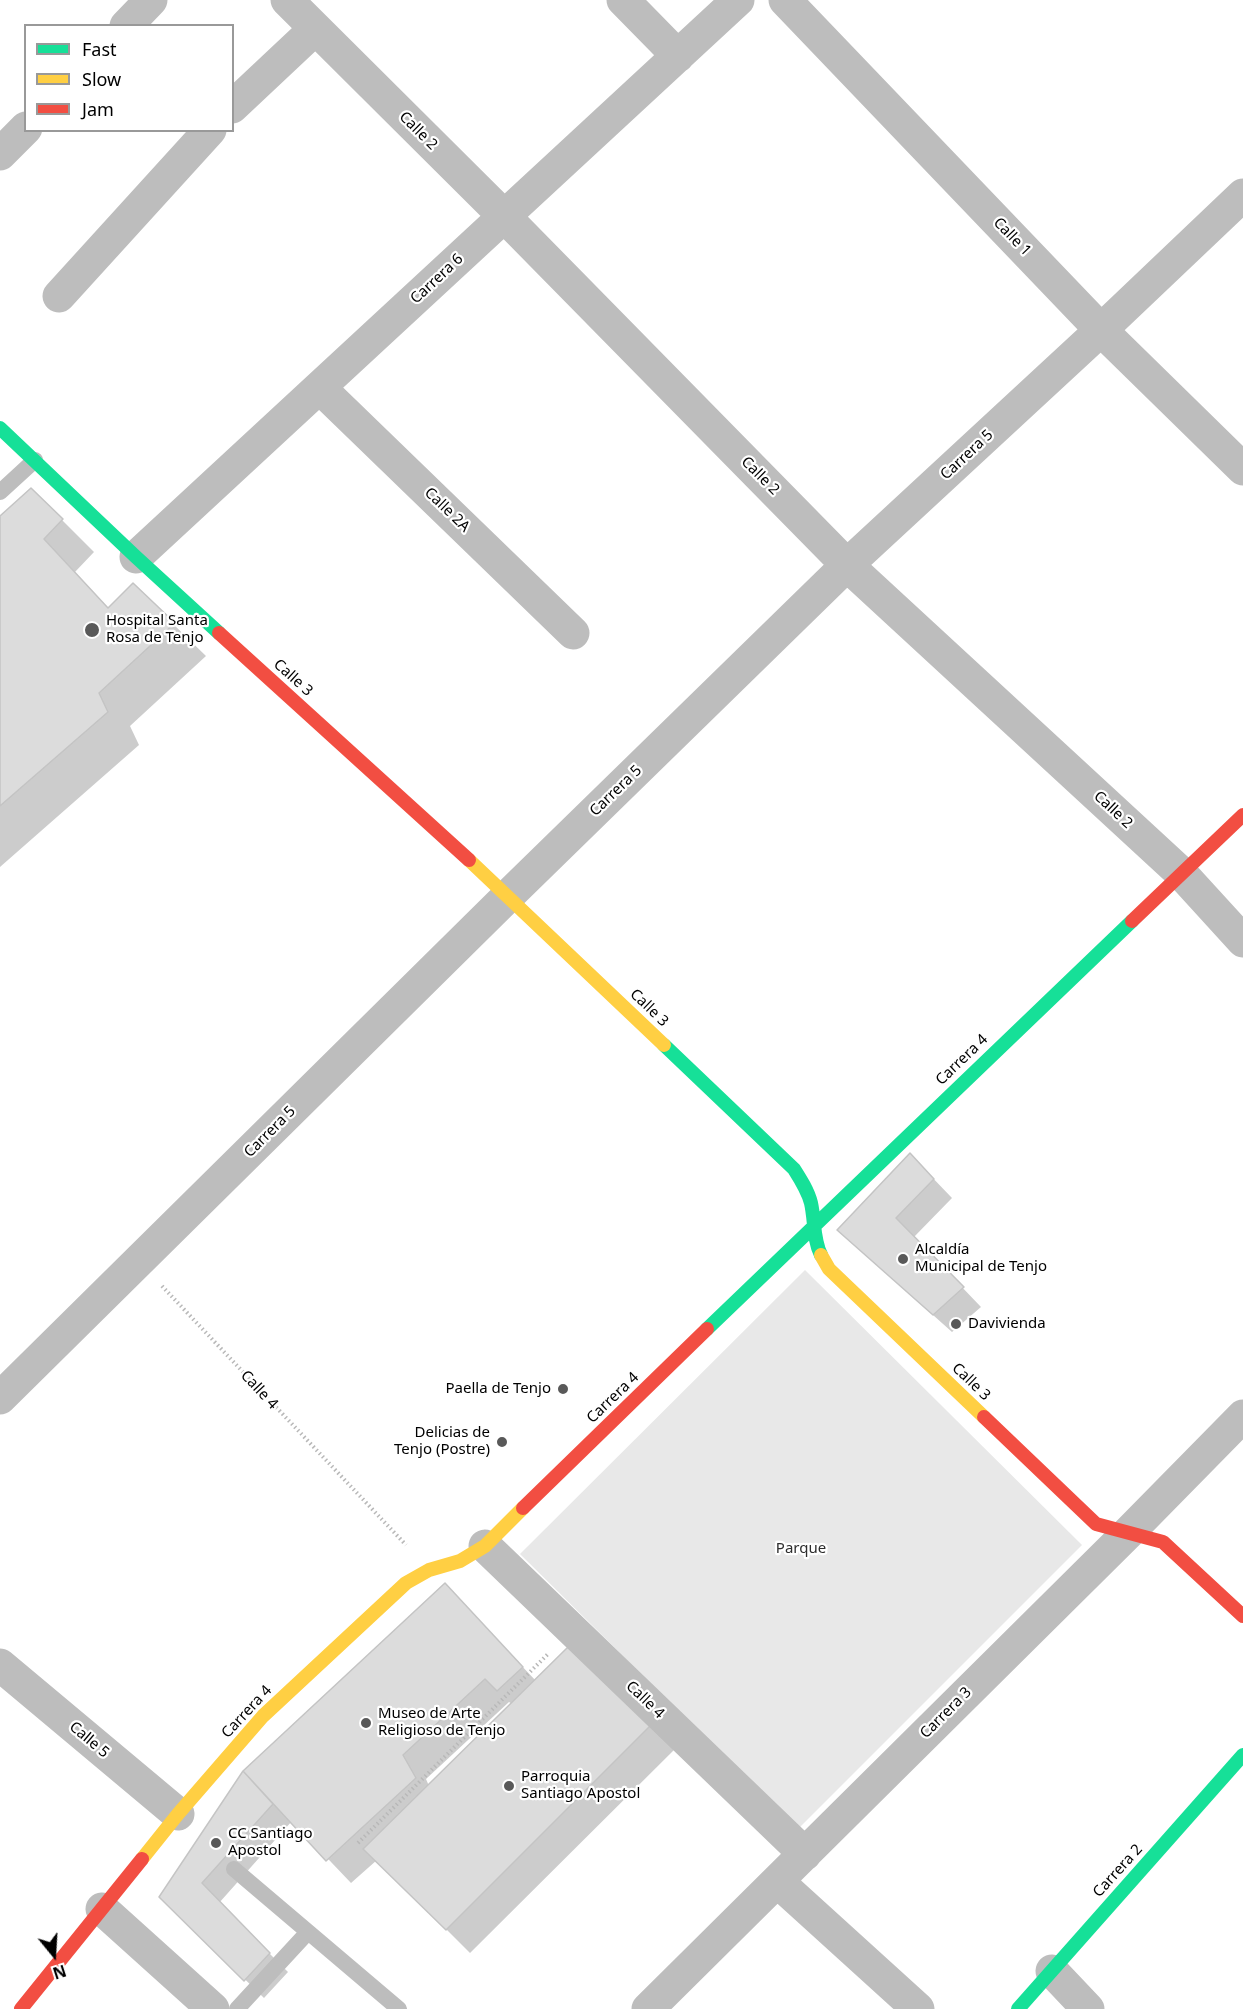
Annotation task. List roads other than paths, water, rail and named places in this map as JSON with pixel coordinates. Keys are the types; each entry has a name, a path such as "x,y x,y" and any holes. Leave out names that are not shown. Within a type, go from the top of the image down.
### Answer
{"main road":[{"name":"Calle 3","path":"0,428 136,558 508,896 794,1169 804,1184 817,1247 829,1269 1096,1524 1163,1542 1243,1616"},
{"name":"Carrera 4","path":"21,2009 178,1814 263,1716 406,1583 429,1570 460,1562 485,1546 814,1225 1243,815"},
{"name":"Carrera 2","path":"1018,2009 1243,1755"}],"street":[{"path":"128,24 151,0"},
{"name":"Calle 2","path":"287,0 848,565 1181,873 1243,941"},
{"path":"623,0 678,56"},
{"name":"Carrera 6","path":"136,558 738,0"},
{"name":"Calle 1","path":"785,0 1101,330 1243,469"},
{"path":"234,105 315,29"},
{"path":"0,154 24,130"},
{"path":"59,296 208,132"},
{"name":"Carrera 5","path":"0,1398 508,896 848,565 1243,195"},
{"name":"Calle 2A","path":"320,388 573,633"},
{"name":"Carrera 3","path":"648,2009 1243,1416"},
{"name":"Calle 4","path":"485,1546 805,1854"},
{"name":"Calle 5","path":"0,1665 178,1814"},
{"path":"777,1881 918,2009"},
{"path":"102,1909 213,2009"},
{"path":"1052,1971 1088,2009"}],"lane":[{"path":"0,492 35,460"},
{"path":"234,1869 399,2009"},
{"path":"237,2009 308,1932"}],"place":[{"name":"Hospital Santa Rosa de Tenjo","path":"92,630"},
{"name":"Alcaldía Municipal de Tenjo","path":"903,1259"},
{"name":"Davivienda","path":"956,1324"},
{"name":"Paella de Tenjo","path":"563,1389"},
{"name":"Delicias de Tenjo (Postre)","path":"502,1442"},
{"name":"Museo de Arte Religioso de Tenjo","path":"366,1723"},
{"name":"Parroquia Santiago Apostol","path":"509,1786"},
{"name":"CC Santiago Apostol","path":"216,1843"}],"park label":[{"name":"Parque","path":"801,1549"}]}
